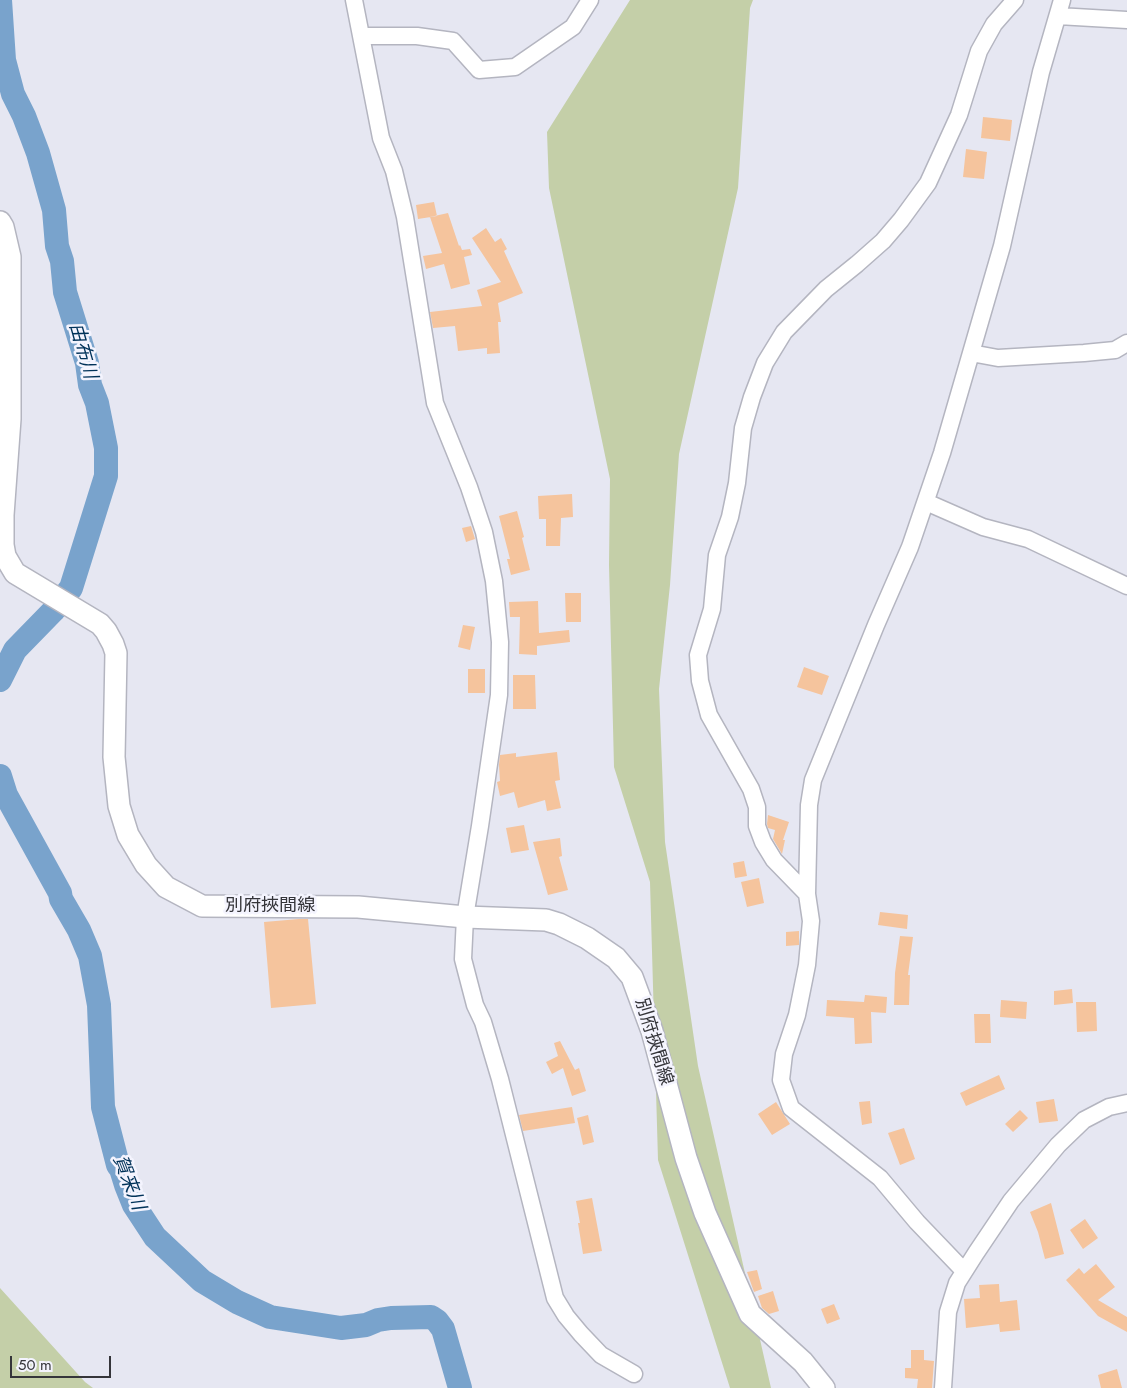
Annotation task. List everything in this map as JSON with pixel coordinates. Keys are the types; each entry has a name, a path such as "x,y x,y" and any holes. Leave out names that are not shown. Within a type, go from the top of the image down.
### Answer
{"main road":[{"name":"別府挾間線","path":"0,222 3,227 10,257 10,419 3,515 5,556 15,573 100,624 106,631 116,653 114,757 119,806 128,835 146,865 166,887 202,906 358,907 465,916 546,920 559,924 587,938 616,958 632,977 652,1031 686,1158 705,1213 750,1314 803,1362 824,1388"}],"street":[{"path":"354,0 381,138 394,172 406,216 436,403 469,487 484,532 494,581 500,642 499,695 465,916 463,958 475,1005 483,1022 500,1079 555,1298 566,1316 601,1356 634,1374"},
{"path":"361,36 417,36 453,41 479,70 515,67 573,27 590,0"},
{"path":"807,894 774,860 763,842 757,826 757,807 751,789 709,715 700,681 698,656 712,609 717,555 730,517 737,484 743,428 765,363 784,332 826,289 883,241 902,220 928,183 959,115 979,51 994,24 1015,0"},
{"path":"964,1271 916,1222 880,1178 791,1108 782,1080 784,1054 797,1015 807,964 812,921 807,894 808,805 813,780 910,547 926,502 1002,246 1041,72 1060,8 1127,20"},
{"path":"971,353 998,358 1084,353 1115,350 1127,343"},
{"path":"926,502 983,527 1028,539 1127,586"},
{"path":"943,1388 948,1312 957,1284 964,1271 1011,1201 1058,1145 1084,1120 1109,1107 1127,1103"}],"green space":[{"path":"630,0 753,0 750,8 738,188 679,454 670,585 659,689 665,842 698,1066 771,1388 730,1388 658,1160 650,882 614,767 609,565 610,479 549,188 547,132"},
{"path":"0,1288 85,1382 93,1388 0,1388"}],"building":[{"path":"983,117 1012,120 1010,141 981,138"},
{"path":"966,149 987,152 984,179 963,177"},
{"path":"434,202 437,216 418,219 416,205"},
{"path":"448,213 459,246 462,250 470,249 472,255 464,257 470,284 451,289 444,264 426,269 423,256 442,253 430,217"},
{"path":"486,228 495,242 501,238 507,249 504,251 523,293 498,303 501,322 498,322 500,353 487,354 487,348 458,351 455,326 433,328 430,312 482,306 477,290 501,282 472,238"},
{"path":"572,494 573,517 561,518 560,546 546,546 546,519 539,519 538,496"},
{"path":"517,511 530,570 511,575 507,559 510,559 499,516"},
{"path":"471,526 475,539 466,542 462,528"},
{"path":"565,593 581,593 581,622 566,622"},
{"path":"538,601 539,633 569,630 570,642 537,646 537,655 519,654 520,617 510,617 509,602"},
{"path":"463,625 475,627 470,650 458,647"},
{"path":"804,667 829,676 822,695 797,687"},
{"path":"468,669 485,669 485,693 468,693"},
{"path":"513,675 535,675 536,709 513,709"},
{"path":"557,752 560,780 555,781 561,808 547,811 545,800 518,808 514,792 500,796 497,782 500,781 500,755 516,753 516,757"},
{"path":"768,815 789,822 783,840 785,840 782,854 773,839 775,830 768,828"},
{"path":"524,825 529,850 511,853 506,828"},
{"path":"560,838 562,856 559,857 568,890 548,895 533,842"},
{"path":"744,861 747,876 735,878 733,863"},
{"path":"759,878 764,903 747,907 741,882"},
{"path":"880,912 908,915 907,929 878,925"},
{"path":"308,919 316,1004 271,1008 264,922"},
{"path":"799,931 799,945 786,946 786,932"},
{"path":"900,936 913,937 908,975 910,975 909,1005 894,1005 895,973"},
{"path":"1072,989 1073,1003 1054,1005 1054,991"},
{"path":"865,995 887,997 886,1013 871,1012 872,1043 855,1044 854,1018 826,1016 827,1000 864,1002"},
{"path":"1001,1000 1027,1002 1026,1019 1000,1017"},
{"path":"1076,1002 1096,1002 1097,1031 1077,1032"},
{"path":"974,1014 990,1014 991,1043 975,1043"},
{"path":"560,1041 575,1070 579,1068 586,1091 572,1096 563,1068 552,1074 546,1062 558,1056 554,1043"},
{"path":"999,1075 1005,1089 966,1106 960,1093"},
{"path":"1054,1099 1058,1121 1039,1123 1036,1102"},
{"path":"870,1101 872,1123 862,1125 859,1102"},
{"path":"776,1102 790,1124 772,1135 758,1114"},
{"path":"572,1107 575,1123 523,1131 519,1115"},
{"path":"1020,1110 1028,1118 1013,1132 1005,1124"},
{"path":"588,1115 594,1142 583,1145 577,1118"},
{"path":"904,1128 915,1159 900,1165 888,1133"},
{"path":"592,1198 602,1251 583,1254 576,1201"},
{"path":"1051,1203 1064,1254 1045,1259 1038,1232 1030,1212"},
{"path":"1085,1219 1098,1238 1083,1249 1070,1230"},
{"path":"1096,1264 1115,1287 1098,1300 1127,1317 1127,1332 1098,1316 1066,1280 1079,1268 1084,1274"},
{"path":"757,1270 762,1289 754,1292 747,1272"},
{"path":"999,1284 1000,1302 1017,1300 1020,1330 1000,1332 999,1324 966,1328 964,1299 980,1298 979,1285"},
{"path":"773,1291 779,1311 769,1314 762,1308 758,1296"},
{"path":"834,1304 840,1319 827,1324 821,1309"},
{"path":"911,1350 924,1350 924,1360 934,1361 932,1388 917,1388 918,1379 905,1378 905,1368 911,1368"},
{"path":"1117,1369 1122,1388 1101,1388 1098,1375"}],"waterway":[{"name":"由布川","path":"0,0 4,60 13,94 24,116 38,153 54,210 57,246 62,261 65,292 87,363 90,385 97,403 106,448 106,476 71,588 53,611 15,650 0,680"},
{"name":"賀来川","path":"0,776 6,795 60,893 61,899 79,930 90,956 99,1005 103,1107 118,1165 134,1205 155,1237 202,1281 237,1302 270,1317 341,1328 366,1325 378,1320 391,1318 431,1317 443,1329 460,1388"}]}
